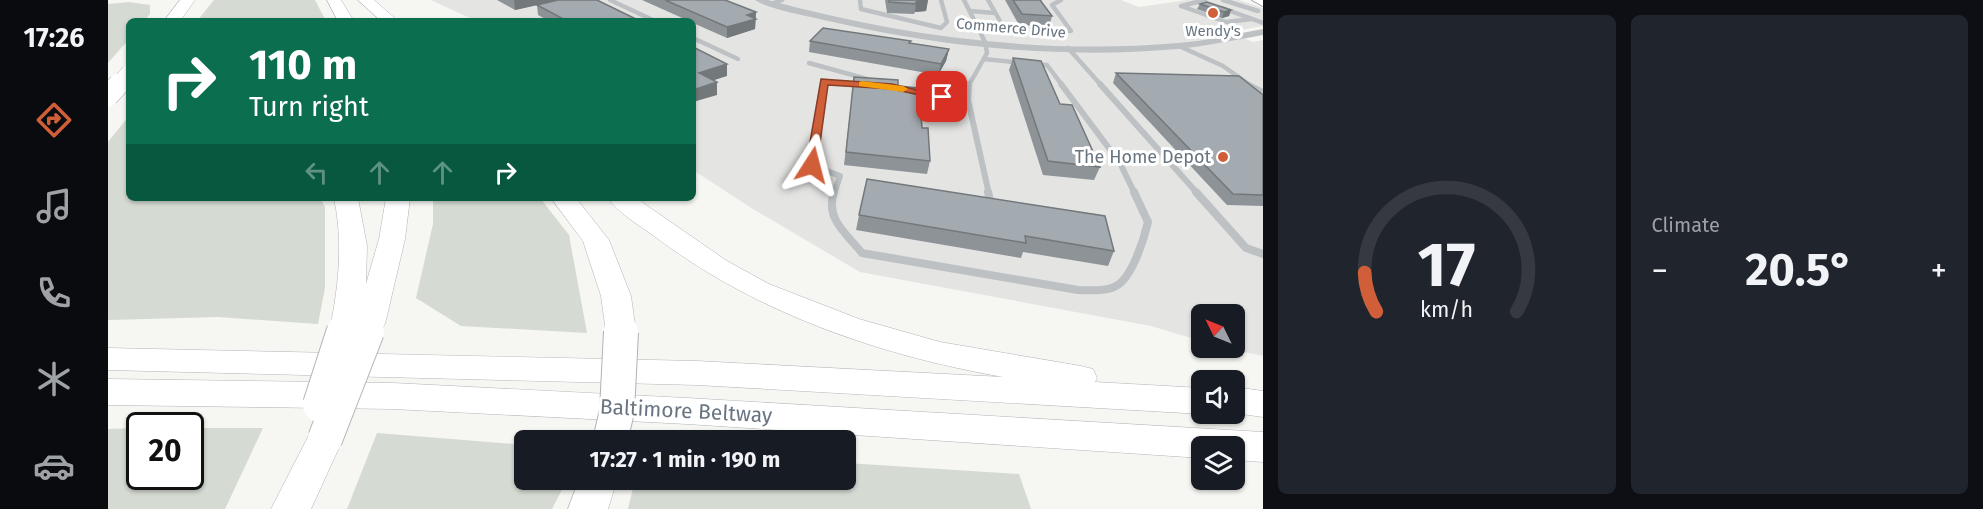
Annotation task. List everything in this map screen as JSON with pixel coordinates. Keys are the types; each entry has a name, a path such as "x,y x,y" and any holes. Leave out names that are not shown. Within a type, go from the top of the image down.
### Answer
{"highway":[{"path":"174,18 188,0"},
{"path":"334,0 344,18"},
{"path":"363,0 378,18"},
{"path":"363,0 386,18"},
{"path":"108,96 126,76"},
{"path":"108,84 126,85"},
{"path":"347,201 355,246 358,324"},
{"path":"291,509 358,324 392,239 398,201"},
{"path":"565,201 596,240 616,296 621,332 617,411 613,430"},
{"path":"624,201 686,248 717,267 762,291 841,324 892,341 984,363 1191,393"},
{"name":"Baltimore Beltway","path":"108,359 697,373 1191,400"},
{"name":"Baltimore Beltway","path":"108,392 393,396 687,411 1263,447"},
{"path":"1245,402 1263,404"},
{"path":"280,509 317,438"},
{"path":"588,509 595,490"}],"street":[{"name":"Commerce Drive","path":"759,0 865,26 985,42 1068,48 1179,46 1263,32"}],"lane":[{"path":"609,0 648,18"},
{"path":"771,4 782,0"},
{"path":"860,0 861,9 941,28 947,21 947,17 941,0"},
{"path":"964,0 985,42 987,53 970,77 967,87 990,200"},
{"path":"988,0 1004,28 1071,31 1052,5 1061,0"},
{"path":"1205,0 1181,6 1226,22 1252,19"},
{"path":"1223,0 1260,6"},
{"path":"1200,1 1210,4"},
{"path":"1238,14 1260,6"},
{"path":"1219,8 1263,23"},
{"path":"970,11 995,13"},
{"path":"696,39 738,59"},
{"path":"1179,46 1223,66 1248,86 1263,92"},
{"path":"1068,48 1246,248 1263,254"},
{"path":"809,63 870,83 824,81 812,165 840,176 831,202 831,214 862,253 1078,290 1100,290 1116,286 1125,280 1148,222 1120,163 1047,65 984,59"},
{"path":"902,88 968,100"}],"shaded area":[{"path":"214,0 315,0 324,18 199,18"},
{"path":"431,0 1121,0 1139,7 1187,0 1239,0 1263,8 1263,26 1229,32 1253,42 1263,40 1263,356 1245,352 1245,304 1191,304 1191,338 1151,326 860,272 753,209 696,172 696,18 470,18"},
{"path":"129,2 150,5 150,14 147,18 126,18 126,42 108,63 108,4"},
{"path":"126,120 126,201 322,201 325,207 325,288 318,324 218,317 108,320 108,142"},
{"path":"433,201 542,201 569,235 587,333 461,326 416,298 433,224"},
{"path":"126,428 126,490 204,490 204,428 263,428 225,509 108,509 108,429"},
{"path":"377,433 514,444 514,490 562,490 552,509 347,509"},
{"path":"856,464 1019,474 1031,509 628,509 633,490 856,490"}],"building":[{"path":"558,0 597,0 634,18 561,18 537,5"},
{"path":"665,0 725,0 756,12 747,15 756,19 727,27"},
{"path":"889,0 928,0 916,2 916,4 889,2"},
{"path":"1013,0 1040,0 1052,16 1022,14"},
{"path":"1207,2 1231,10 1224,12 1200,4"},
{"path":"823,28 949,49 941,64 810,41"},
{"path":"696,48 727,64 699,73 717,82 696,89"},
{"path":"1013,58 1041,61 1060,104 1072,105 1100,167 1048,161"},
{"name":"The Home Depot","path":"1116,73 1239,76 1263,95 1263,195 1233,194"},
{"path":"854,77 898,80 898,86 919,88 922,128 928,128 930,161 846,152"},
{"path":"867,179 1105,216 1114,251 1025,236 1026,243 859,215"}],"slow traffic":[{"path":"862,84 903,89"}],"place":[{"name":"Wendy's","path":"1213,13"},
{"name":"The Home Depot","path":"1223,157"}],"route":[{"path":"812,165 824,81 892,86 942,97"}]}
